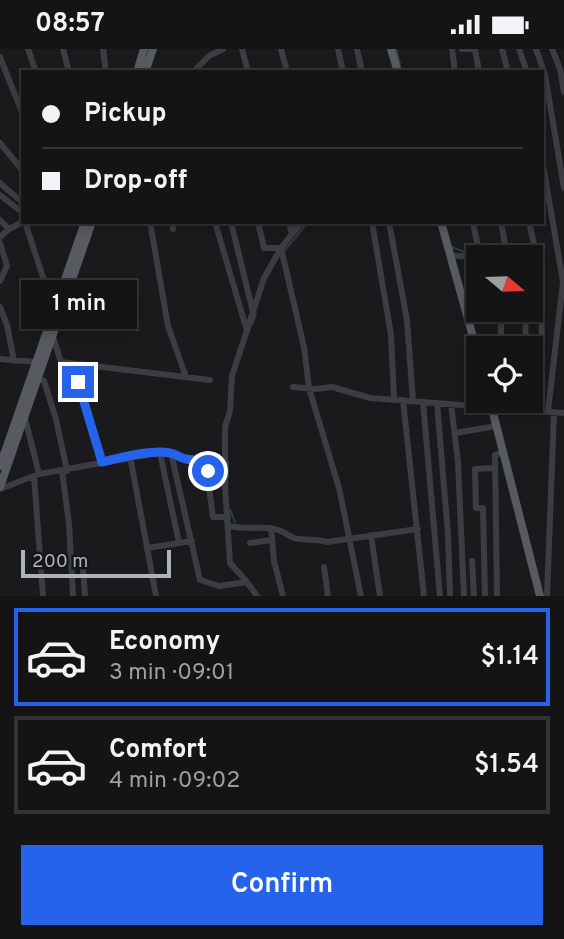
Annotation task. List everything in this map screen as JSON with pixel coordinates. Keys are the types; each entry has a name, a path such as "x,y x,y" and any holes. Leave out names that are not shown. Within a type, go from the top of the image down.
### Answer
{"main road":[{"path":"138,70 144,49"},
{"path":"146,70 153,49"},
{"path":"391,49 397,70"},
{"path":"0,487 37,362 84,224"},
{"path":"0,466 37,378 52,336 57,307 91,224"},
{"path":"442,224 473,336"},
{"path":"493,413 540,596"}],"street":[{"path":"28,49 35,70"},
{"path":"62,49 68,70"},
{"path":"103,49 106,70"},
{"path":"200,69 209,56 223,49"},
{"path":"242,49 247,70"},
{"path":"281,49 286,70"},
{"path":"338,49 343,70"},
{"path":"357,49 362,70"},
{"path":"452,49 455,70"},
{"path":"463,49 475,49 479,70"},
{"path":"502,49 507,70"},
{"path":"519,49 526,70"},
{"path":"536,49 543,70"},
{"path":"552,49 564,92"},
{"path":"0,57 21,110"},
{"path":"544,72 564,188"},
{"path":"0,143 21,169"},
{"path":"544,170 563,274 551,412 547,596"},
{"path":"0,183 21,201"},
{"path":"0,195 21,211"},
{"path":"0,220 9,229"},
{"path":"0,237 21,223"},
{"path":"25,224 57,307"},
{"path":"150,224 168,326 186,377"},
{"path":"216,224 247,331"},
{"path":"231,224 253,313"},
{"path":"258,224 264,248 281,248"},
{"path":"290,224 292,234"},
{"path":"257,596 230,563 225,486 225,427 230,411 232,376 264,278 281,248 300,224"},
{"path":"372,224 391,335 394,399"},
{"path":"389,224 407,320 413,401"},
{"path":"473,224 478,245"},
{"path":"500,224 505,245"},
{"path":"529,224 532,245"},
{"path":"0,243 7,266 0,281"},
{"path":"281,248 304,347 309,389 339,488 361,596"},
{"path":"451,256 466,257"},
{"path":"0,307 7,325 14,361"},
{"path":"52,336 61,362 210,380"},
{"path":"0,359 37,362"},
{"path":"72,364 102,462"},
{"path":"37,378 44,381 56,419 65,471 74,596"},
{"path":"293,387 332,387 370,398 466,404"},
{"path":"403,400 425,596"},
{"path":"423,402 440,596"},
{"path":"437,403 448,534 450,596"},
{"path":"451,404 458,462 464,596"},
{"path":"543,411 564,413"},
{"path":"24,412 36,475 43,596"},
{"path":"455,432 497,426"},
{"path":"497,596 495,454 504,452"},
{"path":"160,453 178,543"},
{"path":"0,487 36,475 130,456 171,453 180,458 202,461 206,465 213,517 229,517"},
{"path":"171,453 202,582 219,586 247,582"},
{"path":"130,456 156,596"},
{"path":"485,596 483,508 476,508 475,469 495,468"},
{"path":"229,526 255,530 271,528 285,531 295,538 313,538 327,542 418,529"},
{"path":"271,528 274,561 283,596"},
{"path":"371,534 380,596"},
{"path":"250,543 272,540"},
{"path":"147,548 192,541"},
{"path":"472,561 474,596"},
{"path":"324,567 328,596"},
{"path":"83,568 85,596"}],"waterway":[{"path":"396,49 400,64"},
{"path":"285,250 306,224"},
{"path":"451,247 466,252"},
{"path":"252,325 256,314"},
{"path":"228,462 228,477"},
{"path":"208,466 223,482"},
{"path":"230,510 235,522"}],"route":[{"path":"78,382 102,462 171,453 180,458 202,461 208,471"}]}
